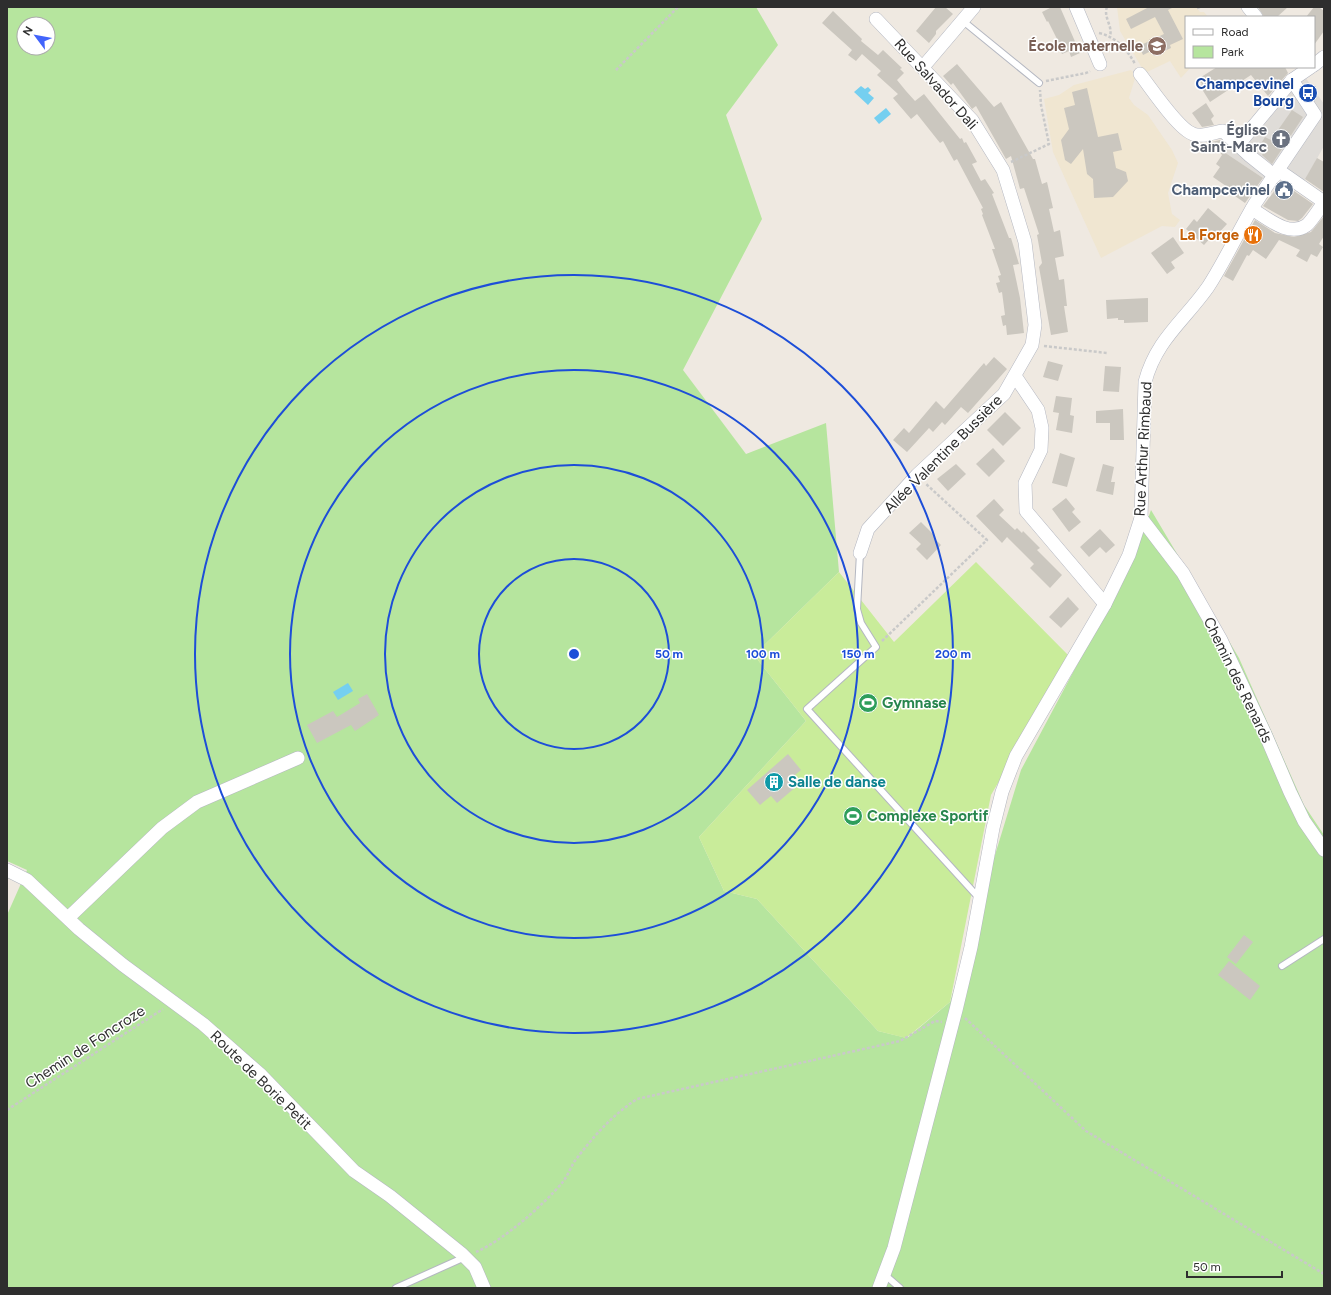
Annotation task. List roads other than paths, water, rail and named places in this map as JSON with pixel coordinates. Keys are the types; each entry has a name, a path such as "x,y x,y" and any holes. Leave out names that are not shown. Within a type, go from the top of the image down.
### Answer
{"street":[{"path":"923,67 974,7"},
{"path":"1076,7 1100,64"},
{"path":"1248,7 1255,16"},
{"name":"Rue Salvador Dali","path":"876,19 972,120 1003,170 1025,242 1035,325 1032,345 1015,376"},
{"path":"1315,64 1324,57"},
{"path":"1238,145 1293,75 1309,68"},
{"path":"1140,74 1183,129 1194,135 1205,136 1213,132 1223,131 1250,156 1324,202 1307,224 1293,230 1286,229 1252,209"},
{"name":"Rue Arthur Rimbaud","path":"879,1288 894,1248 956,1010 1002,792 1016,756 1105,604 1129,555 1141,518 1145,382 1150,364 1160,346 1193,307 1208,286 1252,209 1315,115 1304,98 1293,75"},
{"path":"1015,376 1038,410 1042,428 1041,450 1025,483 1026,511 1105,604"},
{"name":"Allée Valentine Bussière","path":"860,553 868,529 917,476 1004,394 1015,376"},
{"name":"Chemin des Renards","path":"1141,518 1183,573 1221,640 1304,821 1324,850"},
{"path":"68,918 162,828 197,802 298,758"},
{"name":"Route de Borie Petit","path":"7,870 27,880 123,966 203,1024 261,1075 354,1170 390,1196 465,1257 475,1267 484,1288"}],"lane":[{"path":"963,21 1039,83"},
{"path":"860,553 857,609 861,623 876,647 807,709 980,899"},
{"path":"1282,966 1324,939"},
{"path":"396,1288 465,1257"},
{"path":"885,1275 900,1288"}],"water":[{"path":"861,86 865,89 868,87 871,90 868,93 874,98 868,105 854,92"},
{"path":"886,108 891,114 879,124 874,118"},
{"path":"348,683 353,691 338,700 333,692"}],"place":[{"name":"École maternelle","path":"1157,46"},
{"name":"Champcevinel Bourg","path":"1308,93"},
{"name":"Église Saint-Marc","path":"1281,139"},
{"name":"Champcevinel","path":"1284,190"},
{"name":"La Forge","path":"1253,235"},
{"name":"Gymnase","path":"868,703"},
{"name":"Salle de danse","path":"774,782"},
{"name":"Complexe Sportif","path":"853,816"}]}
